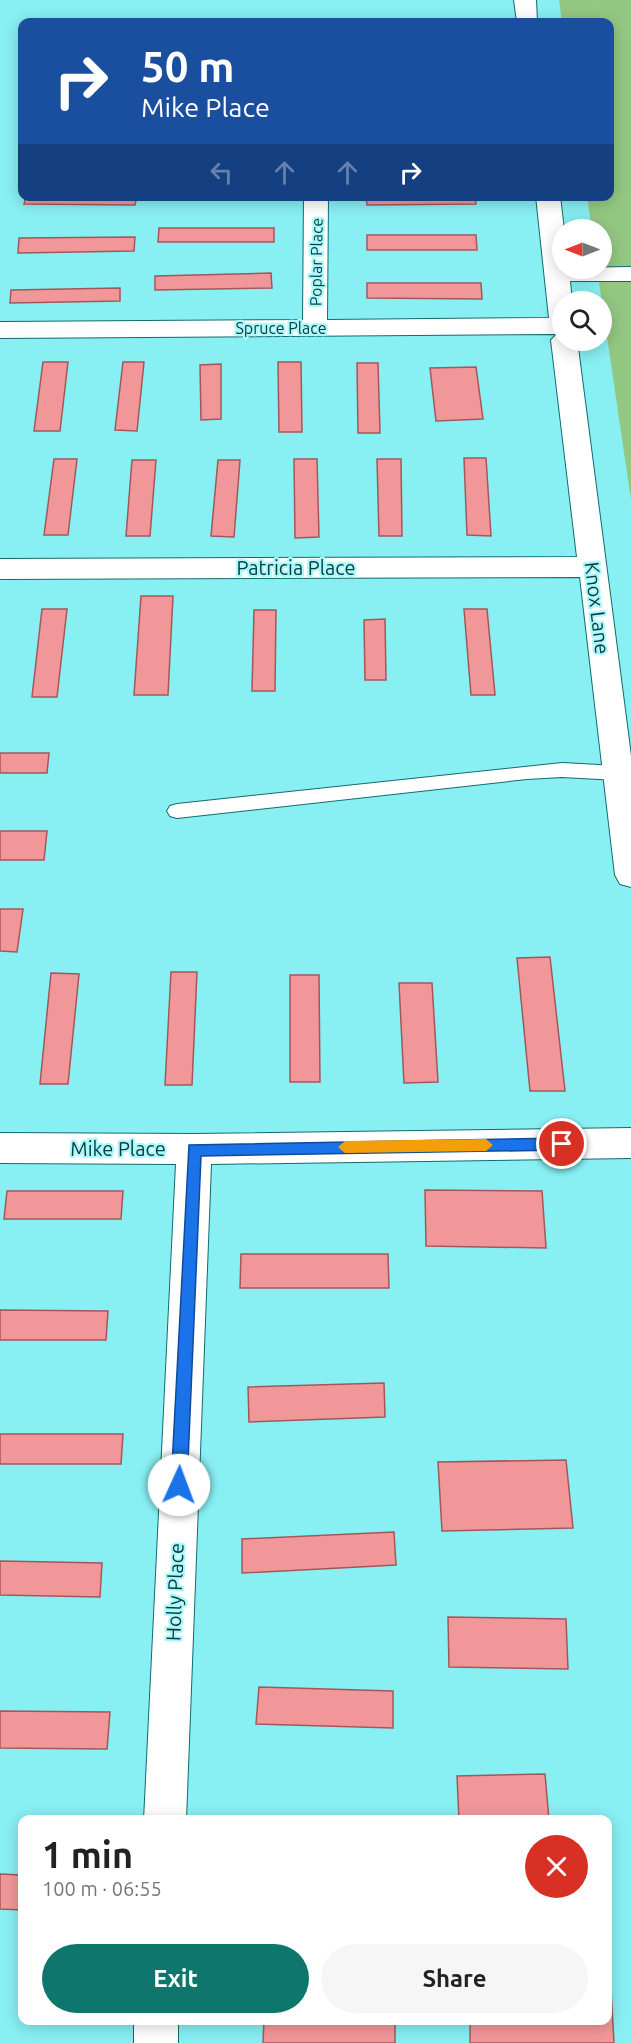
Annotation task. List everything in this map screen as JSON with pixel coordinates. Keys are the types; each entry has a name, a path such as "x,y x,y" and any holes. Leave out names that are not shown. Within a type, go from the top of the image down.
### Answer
{"street":[{"path":"525,0 527,18"},
{"name":"Poplar Place","path":"315,328 316,201"},
{"path":"549,201 552,221"},
{"path":"612,270 631,274"},
{"name":"Spruce Place","path":"0,330 552,325"},
{"name":"Knox Lane","path":"565,351 631,875"},
{"name":"Patricia Place","path":"0,569 591,567"},
{"name":"Mike Place","path":"0,1148 194,1149 631,1143"},
{"name":"Holly Place","path":"165,1815 194,1149"},
{"path":"156,2025 156,2043"}],"lane":[{"path":"177,811 437,784 527,772 562,770 618,773"}],"green space":[{"path":"559,0 631,0 631,500 609,351 612,351 612,291 600,291 598,279 612,279 612,219 590,219 588,201 614,201 614,18 561,18"}],"building":[{"path":"25,201 136,201 135,205 24,204"},
{"path":"367,201 476,201 476,204 367,205"},
{"path":"159,228 274,228 274,242 158,242"},
{"path":"367,235 476,235 477,250 367,250"},
{"path":"135,237 134,251 18,253 19,238"},
{"path":"271,273 272,288 155,290 155,276"},
{"path":"367,283 481,283 482,299 367,298"},
{"path":"120,288 120,301 10,303 11,290"},
{"path":"43,362 68,362 60,431 34,431"},
{"path":"123,362 144,362 137,431 115,430"},
{"path":"278,362 301,362 302,432 279,432"},
{"path":"357,363 378,363 380,433 358,433"},
{"path":"221,364 221,419 201,420 200,365"},
{"path":"476,367 483,419 436,421 430,368"},
{"path":"464,458 486,458 491,536 467,535"},
{"path":"54,459 77,459 68,535 44,535"},
{"path":"294,459 317,459 319,537 295,538"},
{"path":"377,459 401,459 402,536 379,536"},
{"path":"132,460 156,460 150,536 126,536"},
{"path":"218,460 240,460 234,537 211,536"},
{"path":"141,596 173,596 168,695 134,695"},
{"path":"42,609 67,609 57,697 32,697"},
{"path":"464,609 487,609 495,695 471,695"},
{"path":"254,610 276,610 275,691 252,691"},
{"path":"385,619 386,680 365,680 364,620"},
{"path":"0,753 49,753 47,773 0,773"},
{"path":"0,831 47,831 44,860 0,860"},
{"path":"0,909 23,909 17,952 0,951"},
{"path":"550,957 565,1091 530,1091 517,958"},
{"path":"171,972 197,972 192,1085 165,1085"},
{"path":"51,973 79,974 68,1084 40,1084"},
{"path":"290,975 319,975 320,1082 290,1082"},
{"path":"399,983 432,983 438,1082 404,1083"},
{"path":"425,1190 542,1191 546,1248 426,1246"},
{"path":"7,1191 123,1191 121,1219 4,1219"},
{"path":"241,1254 388,1254 389,1288 240,1288"},
{"path":"0,1310 108,1311 106,1340 0,1340"},
{"path":"384,1383 385,1417 249,1422 248,1387"},
{"path":"0,1434 123,1434 121,1464 0,1464"},
{"path":"566,1460 573,1528 442,1531 438,1462"},
{"path":"394,1532 396,1565 242,1573 242,1539"},
{"path":"0,1561 102,1563 100,1597 0,1595"},
{"path":"448,1617 566,1619 568,1669 449,1667"},
{"path":"259,1687 393,1691 393,1728 256,1724"},
{"path":"0,1711 110,1712 107,1749 0,1748"},
{"path":"545,1774 549,1815 459,1815 457,1776"},
{"path":"0,1874 18,1875 18,1910 0,1909"},
{"path":"612,2007 614,2043 470,2043 470,2025 612,2025"},
{"path":"264,2025 395,2025 395,2043 263,2043"}],"slow traffic":[{"path":"345,1147 486,1145"}],"route":[{"path":"179,1485 194,1149 562,1144"}]}
